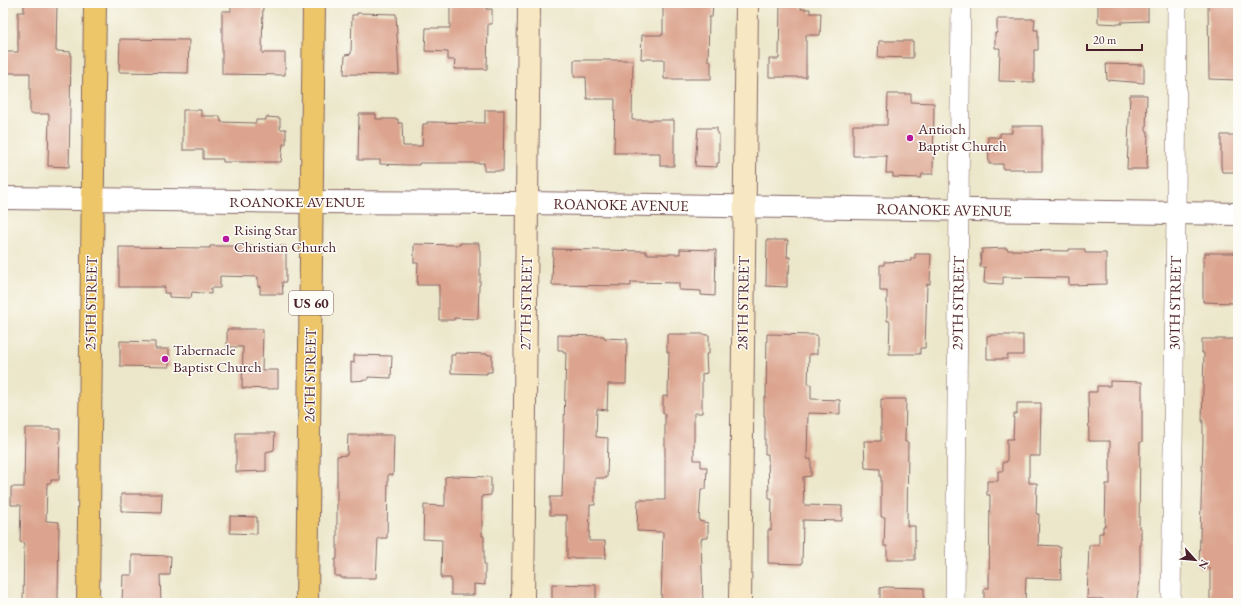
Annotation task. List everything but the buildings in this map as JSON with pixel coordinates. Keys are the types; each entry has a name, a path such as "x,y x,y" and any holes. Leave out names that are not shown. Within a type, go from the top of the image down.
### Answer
{"main road":[{"name":"25TH STREET","path":"88,603 95,3"},
{"name":"26TH STREET","path":"307,603 314,3"},
{"name":"27TH STREET","path":"523,603 529,3"},
{"name":"28TH STREET","path":"740,603 747,3"}],"street":[{"name":"29TH STREET","path":"955,603 961,3"},
{"name":"30TH STREET","path":"1171,603 1177,3"},
{"name":"ROANOKE AVENUE","path":"3,198 527,203 1238,214"}],"place":[{"name":"Antioch Baptist Church","path":"910,138"},
{"name":"Rising Star Christian Church","path":"226,239"},
{"name":"Tabernacle Baptist Church","path":"165,359"}]}
